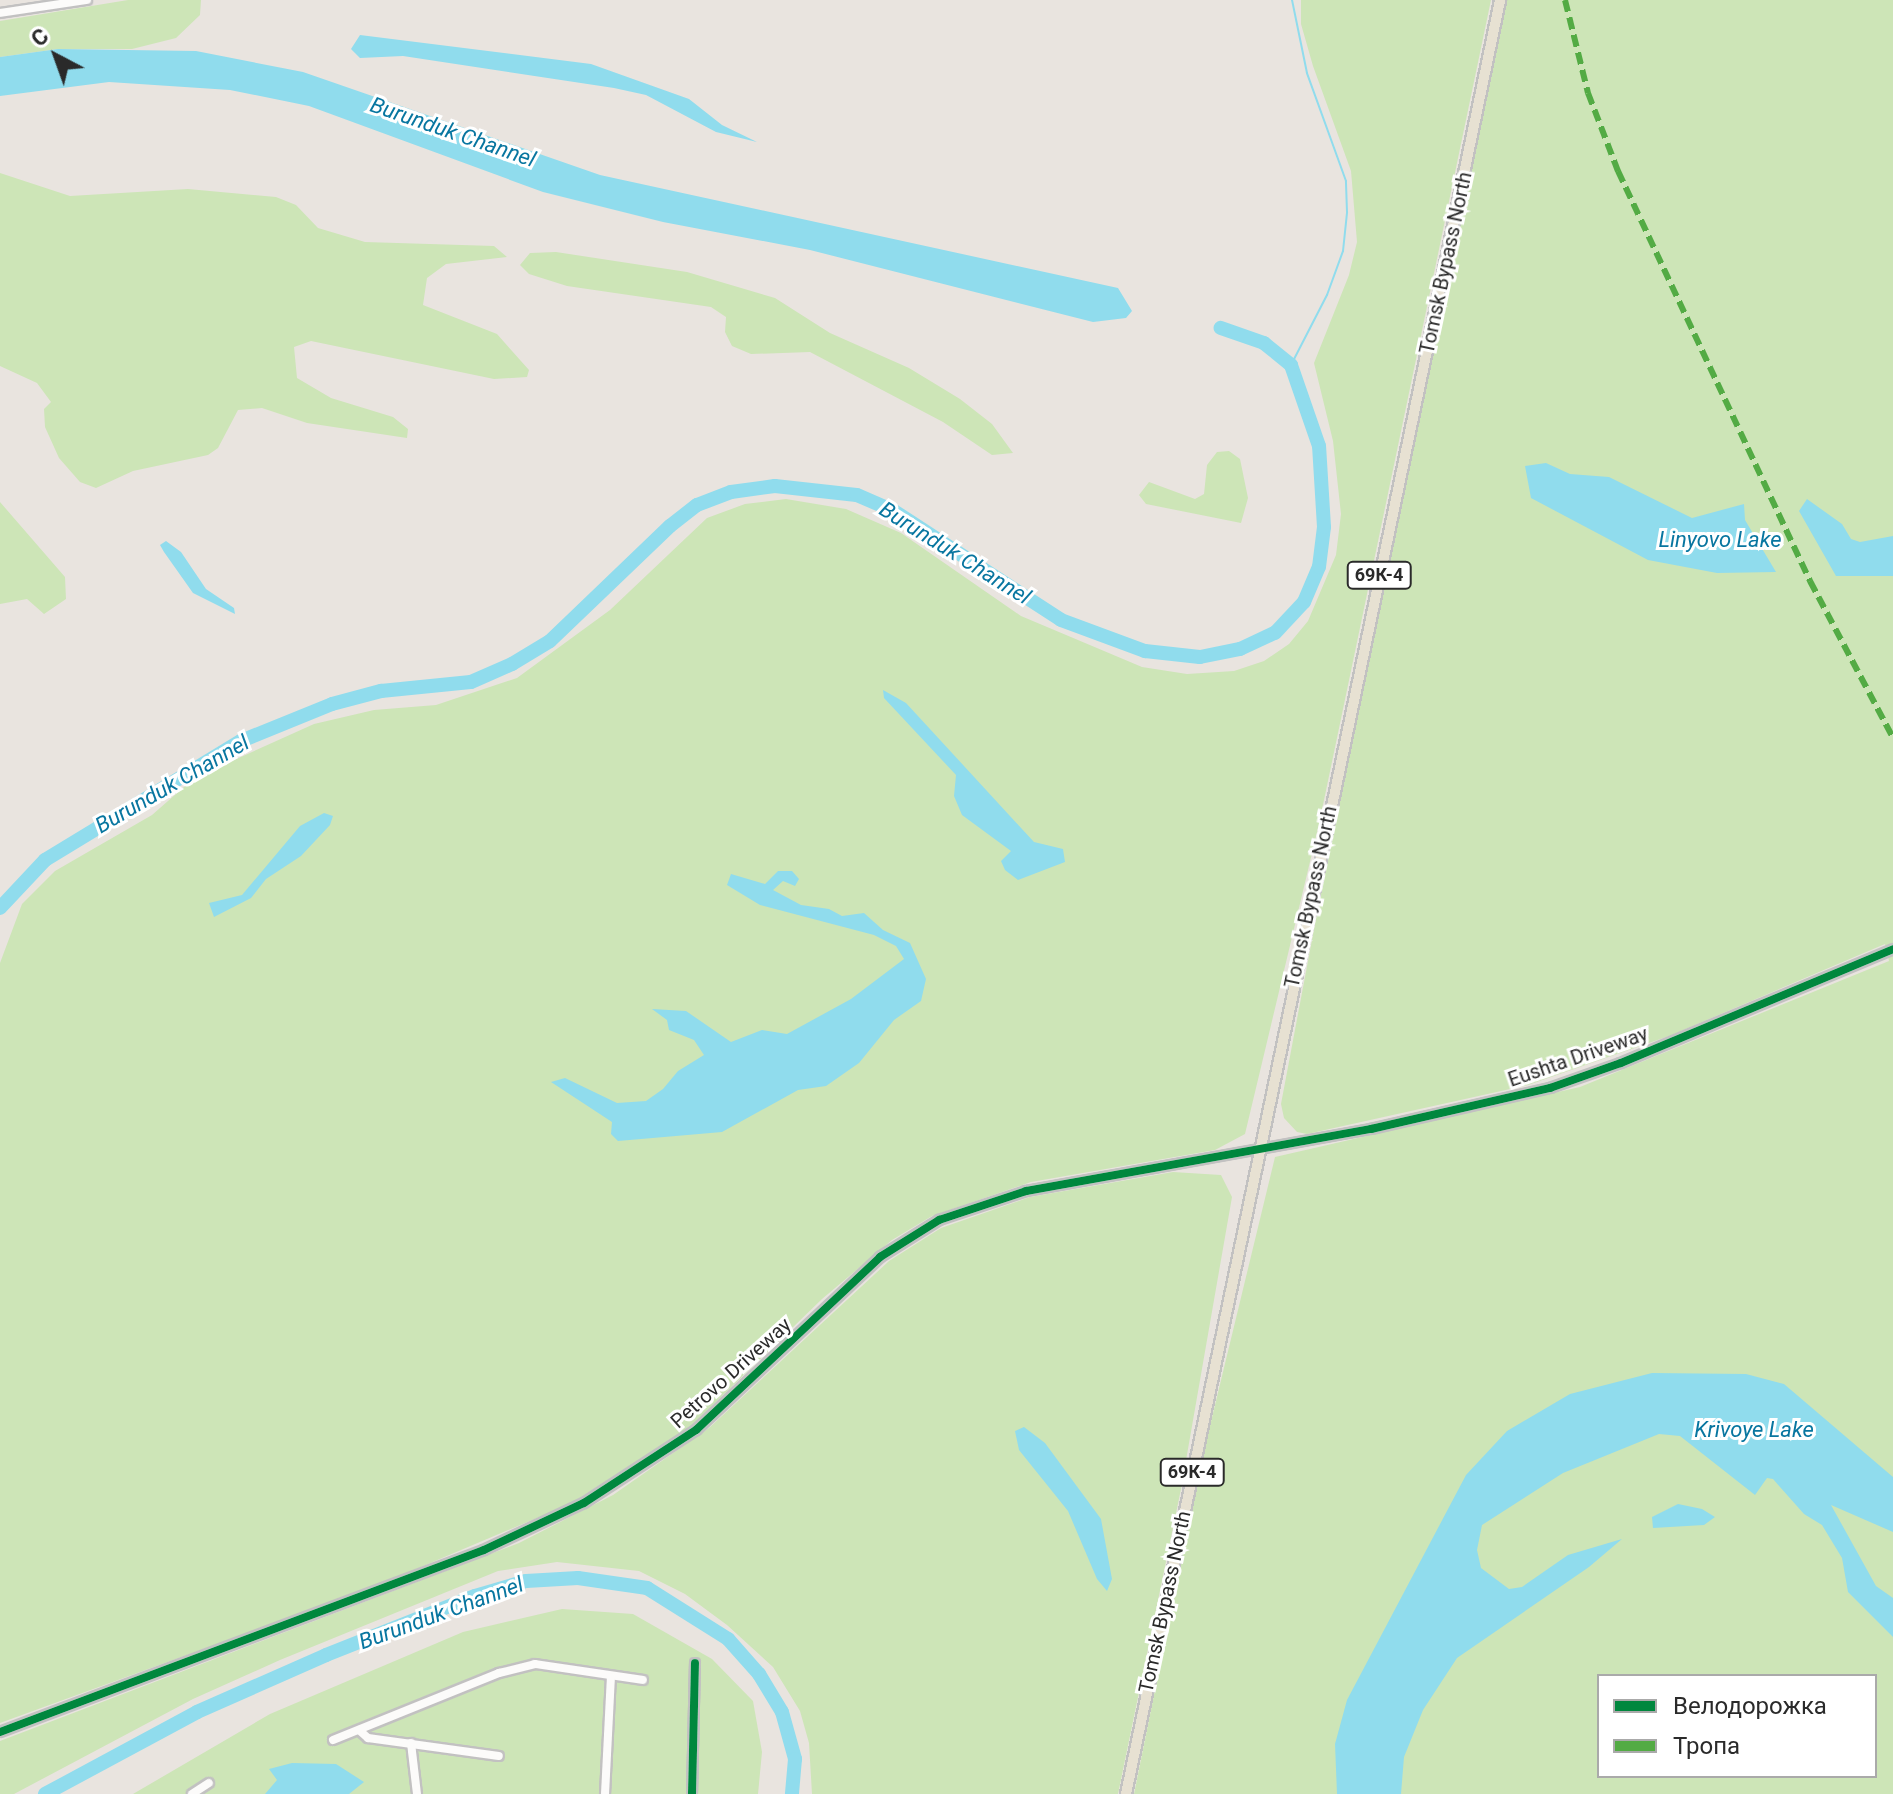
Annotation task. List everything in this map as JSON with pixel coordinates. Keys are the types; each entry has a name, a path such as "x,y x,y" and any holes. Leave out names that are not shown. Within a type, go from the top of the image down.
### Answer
{"main road":[{"name":"Tomsk Bypass North","path":"1126,1794 1500,0"}],"street":[{"path":"0,13 87,0"},
{"name":"Eushta Driveway","path":"1258,1150 1560,1085 1893,949"},
{"name":"Petrovo Driveway","path":"0,1732 484,1550 584,1503 696,1430 859,1275 896,1245 939,1220 1026,1191 1258,1150"},
{"path":"692,1794 695,1663"},
{"path":"333,1740 499,1673 535,1664 643,1680"},
{"path":"605,1794 611,1677"},
{"path":"359,1730 368,1738 499,1756"},
{"path":"411,1743 417,1794"},
{"path":"192,1794 209,1783"}],"green space":[{"path":"128,0 201,0 200,15 176,38 132,49 58,49 0,57 0,21"},
{"path":"1301,0 1491,0 1319,824 1245,1134 1215,1150 1031,1182 932,1216 892,1240 822,1299 690,1427 570,1504 376,1586 0,1723 0,963 22,904 55,871 152,815 184,787 223,765 314,724 374,710 436,705 517,678 610,610 707,518 745,504 786,499 846,509 901,533 1021,616 1142,667 1187,674 1234,671 1264,661 1289,644 1308,621 1336,555 1341,514 1333,441 1314,363 1349,275 1357,242 1351,171 1313,66 1301,24"},
{"path":"1507,0 1893,0 1893,1794 1134,1794 1200,1467 1275,1157 1580,1087 1889,961 1885,944 1669,1036 1528,1085 1307,1134 1297,1132 1284,1118 1281,1104 1335,818"},
{"path":"0,173 70,196 188,189 276,197 296,205 318,228 365,242 494,246 507,257 446,264 427,278 423,305 497,334 529,370 527,377 494,379 311,341 294,347 297,378 331,398 393,417 408,429 407,438 307,423 262,408 238,410 218,448 208,455 133,471 96,488 80,482 59,458 45,427 44,409 51,402 37,383 0,366"},
{"path":"556,252 687,272 775,298 830,333 909,368 960,399 992,424 1013,453 992,455 943,422 810,352 751,354 732,346 725,332 726,317 711,307 567,286 529,274 520,265 530,253"},
{"path":"1229,451 1240,459 1248,498 1241,523 1146,504 1139,495 1149,482 1195,499 1204,494 1207,465 1217,452"},
{"path":"0,502 65,577 66,599 44,614 27,599 0,604"},
{"path":"1173,1172 1221,1175 1232,1197 1181,1489 1118,1794 812,1794 809,1743 800,1711 773,1667 727,1625 685,1594 639,1571 557,1562 498,1571 280,1660 193,1699 14,1794 0,1794 0,1741 519,1543 613,1495 709,1428 889,1261 941,1228 1030,1197"},
{"path":"562,1609 633,1614 712,1659 753,1701 762,1752 758,1794 133,1794 270,1714 463,1632"}],"water":[{"path":"360,35 591,64 689,99 722,125 757,142 716,132 646,95 614,88 403,56 360,58 351,49"},
{"path":"58,49 196,51 303,72 600,175 1118,288 1132,311 1126,318 1093,322 810,250 663,222 543,192 309,106 230,90 109,82 0,96 0,57"},
{"name":"Linyovo Lake","path":"1546,463 1570,474 1609,477 1692,518 1744,504 1745,520 1776,572 1717,573 1648,560 1531,498 1525,466"},
{"name":"Linyovo Lake","path":"1807,499 1842,524 1851,539 1860,542 1893,536 1893,576 1836,576 1799,511"},
{"path":"166,541 181,552 206,589 234,608 235,614 193,593 160,545"},
{"path":"883,690 906,703 1034,842 1063,849 1065,862 1018,880 1005,870 1001,861 1011,851 962,815 954,796 956,775 884,698"},
{"path":"324,813 333,816 330,825 301,856 266,879 251,898 214,917 209,903 242,895 300,826"},
{"path":"778,871 792,871 799,879 795,886 783,881 773,890 801,905 829,909 842,916 864,913 883,930 910,943 926,979 921,1001 894,1020 859,1063 826,1086 798,1090 722,1132 618,1141 611,1134 612,1122 551,1082 565,1078 617,1103 646,1101 663,1089 678,1071 704,1055 694,1040 669,1030 667,1020 652,1009 686,1011 731,1042 762,1030 787,1034 851,999 904,959 896,946 874,935 760,905 727,885 731,874 765,884"},
{"name":"Krivoye Lake","path":"1652,1373 1746,1374 1784,1384 1893,1477 1893,1532 1831,1505 1876,1586 1893,1598 1893,1637 1848,1592 1842,1558 1822,1525 1804,1514 1773,1479 1767,1478 1755,1495 1680,1436 1659,1434 1563,1473 1482,1525 1477,1550 1481,1568 1509,1589 1522,1587 1568,1555 1622,1539 1589,1567 1457,1658 1423,1710 1404,1757 1401,1794 1337,1794 1335,1744 1347,1700 1466,1475 1507,1431 1570,1394"},
{"path":"1024,1427 1045,1443 1101,1519 1112,1579 1107,1591 1097,1579 1068,1511 1019,1450 1015,1431"},
{"path":"1678,1504 1702,1509 1715,1517 1704,1525 1653,1528 1652,1517"},
{"path":"292,1763 336,1764 364,1782 349,1794 265,1794 277,1780 269,1769"}],"waterway":[{"path":"1291,365 1327,295 1343,251 1347,212 1346,181 1307,73 1292,0"},
{"name":"Burunduk Channel","path":"0,908 45,860 241,741 332,704 381,691 471,682 512,664 550,641 670,526 697,505 731,492 775,486 857,495 894,511 1061,620 1145,651 1200,657 1240,649 1275,633 1304,602 1319,567 1324,527 1319,446 1291,365 1264,343 1221,328"},
{"name":"Burunduk Channel","path":"45,1794 197,1712 326,1655 475,1596 526,1581 578,1578 647,1588 728,1639 759,1674 782,1712 795,1759 792,1794"}],"marked path":[{"path":"1565,0 1588,93 1618,171 1810,581 1893,738"}],"cycle path":[{"path":"0,1732 484,1550 584,1503 696,1430 880,1257 939,1220 1026,1191 1371,1129 1550,1088 1621,1063 1893,949"},
{"path":"692,1794 695,1663"}]}
